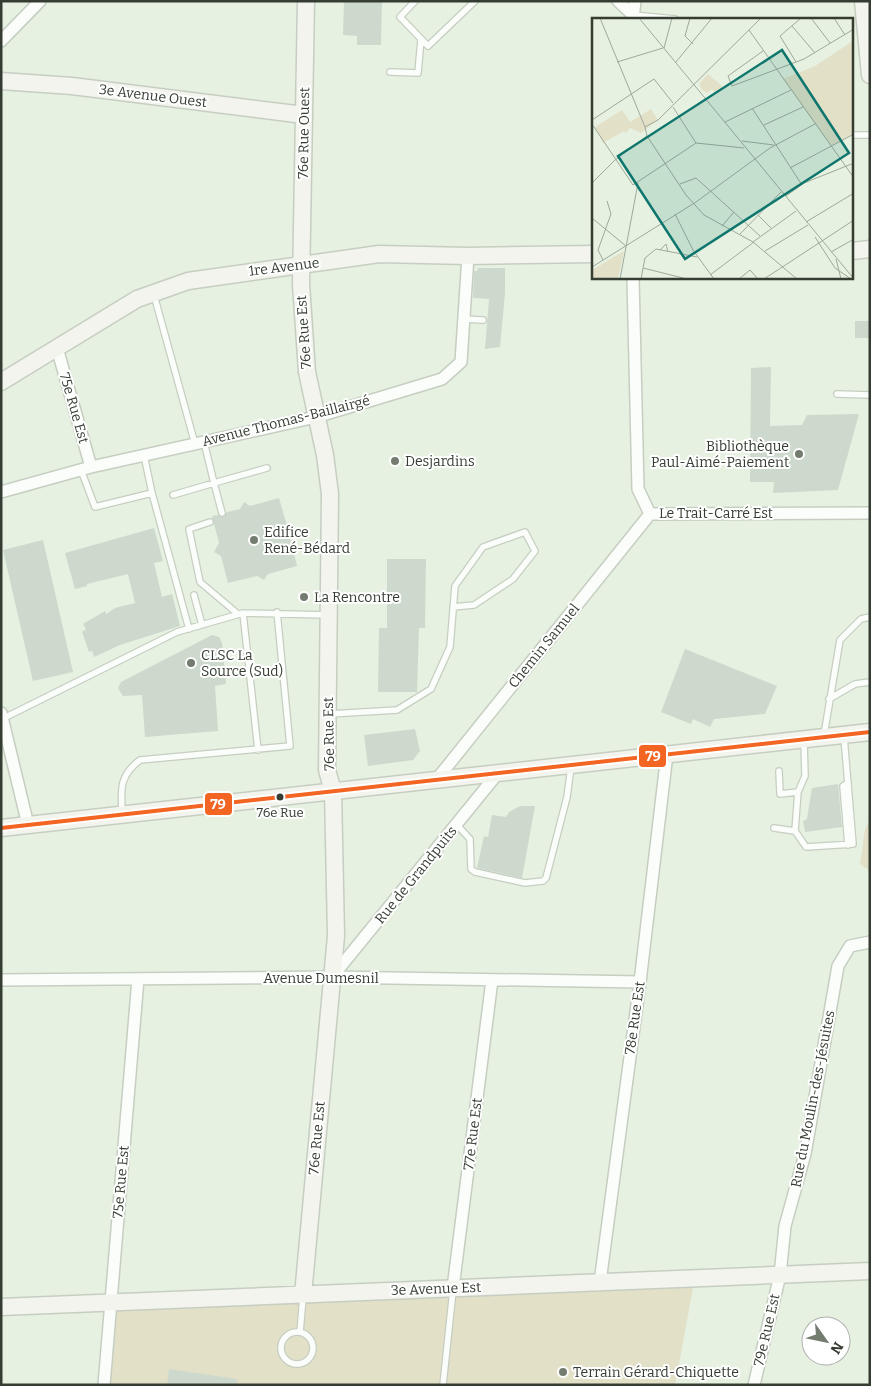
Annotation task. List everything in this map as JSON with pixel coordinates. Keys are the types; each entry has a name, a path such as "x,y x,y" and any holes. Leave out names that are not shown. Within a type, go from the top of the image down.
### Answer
{"street":[{"path":"1,41 40,1"},
{"name":"76e Rue Ouest","path":"302,264 306,1"},
{"path":"618,1 633,17"},
{"path":"633,17 635,1"},
{"path":"863,1 870,75"},
{"name":"3e Avenue Ouest","path":"1,81 72,86 304,115"},
{"path":"854,251 870,249"},
{"name":"1re Avenue","path":"1,382 138,298 188,281 379,254 468,256 592,254"},
{"name":"Avenue Thomas-Baillairgé","path":"1,492 86,469 316,417 442,379 462,362 468,256"},
{"name":"76e Rue Est","path":"302,264 307,372 325,455 330,494 327,770 333,790 336,936 303,1295"},
{"name":"Le Trait-Carré Est","path":"633,279 638,490 650,514 870,513"},
{"name":"75e Rue Est","path":"57,348 86,469"},
{"name":"Chemin Samuel","path":"437,779 650,514"},
{"path":"2,716 28,825"},
{"path":"1,828 870,732"},
{"name":"78e Rue Est","path":"600,1282 640,982 667,754"},
{"name":"Rue de Grandpuits","path":"332,977 498,773"},
{"name":"Rue du Moulin-des-Jésuites","path":"780,1275 785,1226 804,1154 838,966 850,946 870,942"},
{"name":"Avenue Dumesnil","path":"1,980 332,977 640,982"},
{"name":"75e Rue Est","path":"104,1385 138,979"},
{"name":"77e Rue Est","path":"453,1288 492,980"},
{"name":"3e Avenue Est","path":"1,1307 870,1271"},
{"name":"79e Rue Est","path":"754,1385 780,1275"}],"lane":[{"path":"415,1 400,17 428,46 475,1"},
{"path":"633,17 654,18"},
{"path":"390,72 418,73 421,39"},
{"path":"854,135 870,135"},
{"path":"153,293 214,483 222,514"},
{"path":"464,319 483,320"},
{"path":"837,394 870,395"},
{"path":"144,456 152,493 189,629"},
{"path":"173,495 267,468"},
{"path":"86,469 95,507 152,493"},
{"path":"210,522 188,529 200,582 241,614 258,750"},
{"path":"328,714 397,710 431,689 450,647 453,607 455,586 483,547 525,532 535,551 514,579 474,605 453,607"},
{"path":"194,595 202,625"},
{"path":"122,815 122,784 129,768 140,760 290,746 277,612"},
{"path":"2,716 177,632 241,614 277,612 328,615"},
{"path":"824,737 840,640 861,619 870,617"},
{"path":"829,699 854,684 870,682"},
{"path":"804,739 805,776 798,791 795,831 806,847 848,845 854,844 844,735"},
{"path":"457,824 470,840 470,869 475,872 525,883 543,881 546,878 568,797 571,765"},
{"path":"780,771 780,794 798,791"},
{"path":"774,828 795,831"},
{"path":"443,1385 453,1288"},
{"path":"300,1332 303,1295"},
{"path":"300,1332 311,1339 313,1349 310,1358 302,1363 293,1363 285,1359 281,1347 283,1340 290,1334 300,1332"}],"shaded area":[{"path":"870,820 870,871 860,864 865,829"},
{"path":"695,1278 675,1385 104,1385 111,1302"}],"building":[{"path":"344,1 382,1 381,45 357,45 357,36 343,35"},
{"path":"478,268 505,268 505,293 500,347 485,349 489,299 473,298 474,271 477,271"},
{"path":"855,321 870,321 870,338 855,338"},
{"name":"Bibliothèque Paul-Aimé-Paiement","path":"771,367 770,426 802,425 807,415 859,414 838,490 773,493 774,482 750,482 751,368"},
{"name":"Edifice René-Bédard","path":"279,498 287,526 294,531 290,537 297,566 268,574 264,580 257,576 228,583 221,556 214,552 219,543 212,516 224,517 227,512 240,509 244,502 250,506"},
{"path":"154,528 163,561 154,563 162,597 172,594 180,626 120,645 94,657 92,651 89,652 82,632 86,629 83,624 105,611 106,614 115,608 135,603 128,574 87,584 87,586 75,589 65,553"},
{"path":"43,540 73,672 33,681 3,550"},
{"path":"387,559 426,559 425,628 419,628 417,692 378,692 379,628 387,628"},
{"path":"212,635 219,637 222,643 226,684 215,686 218,731 145,737 142,695 123,696 118,688 121,682"},
{"path":"685,649 777,686 765,714 714,719 710,727 693,719 691,724 661,712"},
{"path":"415,729 420,751 413,760 368,766 364,735"},
{"path":"838,784 842,827 805,832 803,821 807,819 812,788"},
{"path":"520,806 535,806 522,878 477,868 484,836 488,837 492,815 506,817 509,812"},
{"path":"169,1369 237,1379 237,1385 167,1385"}],"transit line":[{"name":"79","path":"1,828 870,732"}],"place":[{"name":"Bibliothèque Paul-Aimé-Paiement","path":"799,454"},
{"name":"Desjardins","path":"395,461"},
{"name":"Edifice René-Bédard","path":"254,540"},
{"name":"La Rencontre","path":"304,597"},
{"name":"CLSC La Source (Sud)","path":"191,663"},
{"name":"76e Rue","path":"280,797"},
{"name":"Terrain Gérard-Chiquette","path":"563,1372"}]}
